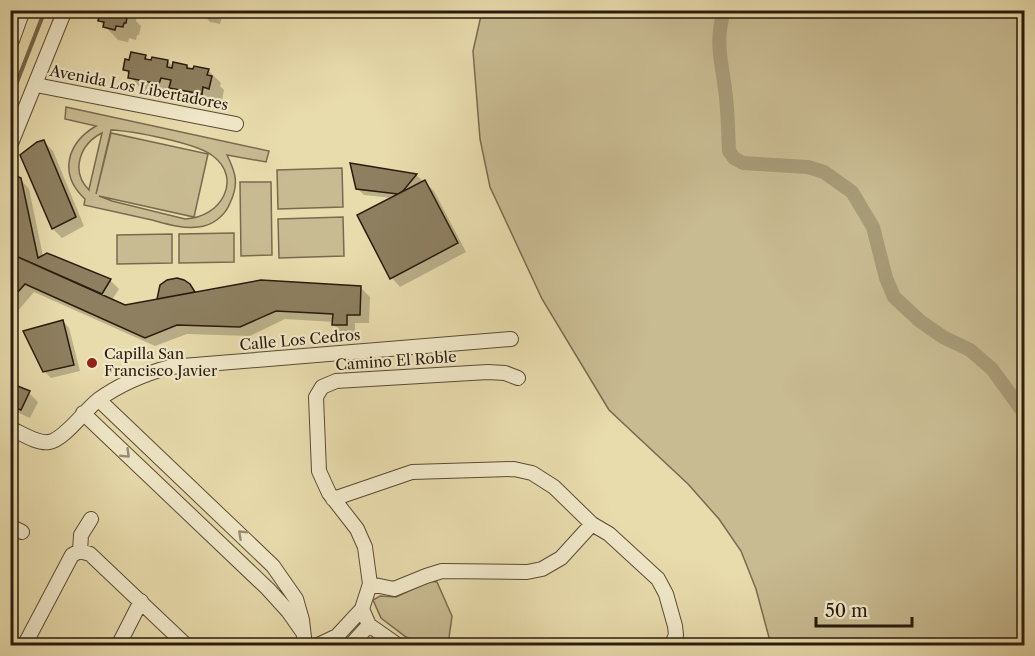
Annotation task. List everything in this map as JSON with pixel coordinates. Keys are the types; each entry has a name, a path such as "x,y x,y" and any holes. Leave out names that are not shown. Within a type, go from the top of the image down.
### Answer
{"street":[{"path":"10,46 23,10"},
{"path":"10,146 65,10"},
{"name":"Avenida Los Libertadores","path":"36,85 236,124"},
{"name":"Calle Los Cedros","path":"10,428 40,441 51,442 61,437 83,413 99,400 144,374 170,368 511,339"},
{"name":"Camino El Roble","path":"333,498 321,479 317,459 315,403 319,392 327,384 336,381 488,372 505,373 518,378"},
{"path":"99,400 250,543 282,577 296,599 304,639"},
{"path":"83,413 268,589 288,611 304,639"},
{"path":"316,645 337,636 362,609 370,584 365,547 357,529 333,498 412,472 514,469 532,473 547,482 592,524 609,534 658,579 666,594 675,626 676,635 671,645"},
{"path":"80,551 81,535 91,519"},
{"path":"370,584 394,589 442,571 527,572 542,569 561,558 592,524"},
{"path":"24,645 72,555 80,551 90,554 187,645"},
{"path":"268,589 271,580 282,577"},
{"path":"118,645 141,601"},
{"path":"362,609 369,625 399,645"},
{"path":"350,645 369,625"}],"shaded area":[{"path":"482,11 1024,11 1024,645 771,645 756,589 741,551 719,519 688,484 609,410 542,299 490,187 480,139 473,51"},
{"path":"66,107 269,151 266,162 227,155 233,167 235,184 228,208 208,225 181,227 84,205 85,199 71,179 70,160 78,141 96,126 65,119","holes":["111,130 164,138 205,151 222,165 227,186 224,196 209,212 198,217 185,219 99,196 194,217 208,154 111,133 96,194","102,133 89,189 89,190 80,175 80,158 88,144"]},
{"path":"342,168 343,207 278,209 277,170"},
{"path":"240,182 271,182 272,255 241,256"},
{"path":"343,217 344,256 279,258 278,219"},
{"path":"234,233 234,262 179,263 179,234"},
{"path":"172,234 172,263 117,264 117,235"},
{"path":"430,581 437,582 452,616 448,645 422,645 406,637 381,618 373,600 380,596 396,597"}],"building":[{"path":"100,10 128,12 126,23 123,27 116,26 115,30 103,27 104,22 98,21"},
{"path":"131,52 146,55 145,59 151,60 152,57 168,60 167,67 172,68 173,62 187,65 187,68 193,69 194,66 209,69 207,75 212,76 209,89 203,87 202,94 169,88 171,80 161,78 159,84 128,78 129,71 123,70 125,59 129,60"},
{"path":"44,140 76,217 52,229 20,155 37,142"},
{"path":"350,163 417,174 398,194 356,189"},
{"path":"12,174 21,178 38,258 47,253 111,279 102,294 18,257 10,225"},
{"path":"425,180 458,243 390,279 357,215"},
{"path":"18,257 125,305 261,280 361,286 360,315 347,315 347,325 332,325 333,314 276,311 240,327 177,325 145,338 25,284 10,301 10,265"},
{"path":"177,278 190,284 195,292 157,299 160,285 167,280"},
{"path":"63,320 74,365 43,372 23,331"},
{"path":"10,383 30,391 21,410 10,406"}],"waterway":[{"path":"10,100 45,10"},
{"path":"724,10 721,21 720,50 727,105 729,151 734,158 743,163 808,167 824,172 852,192 873,227 886,278 894,297 920,321 943,337 970,350 992,369 1024,413"}],"place":[{"name":"Capilla San Francisco Javier","path":"92,363"}]}
